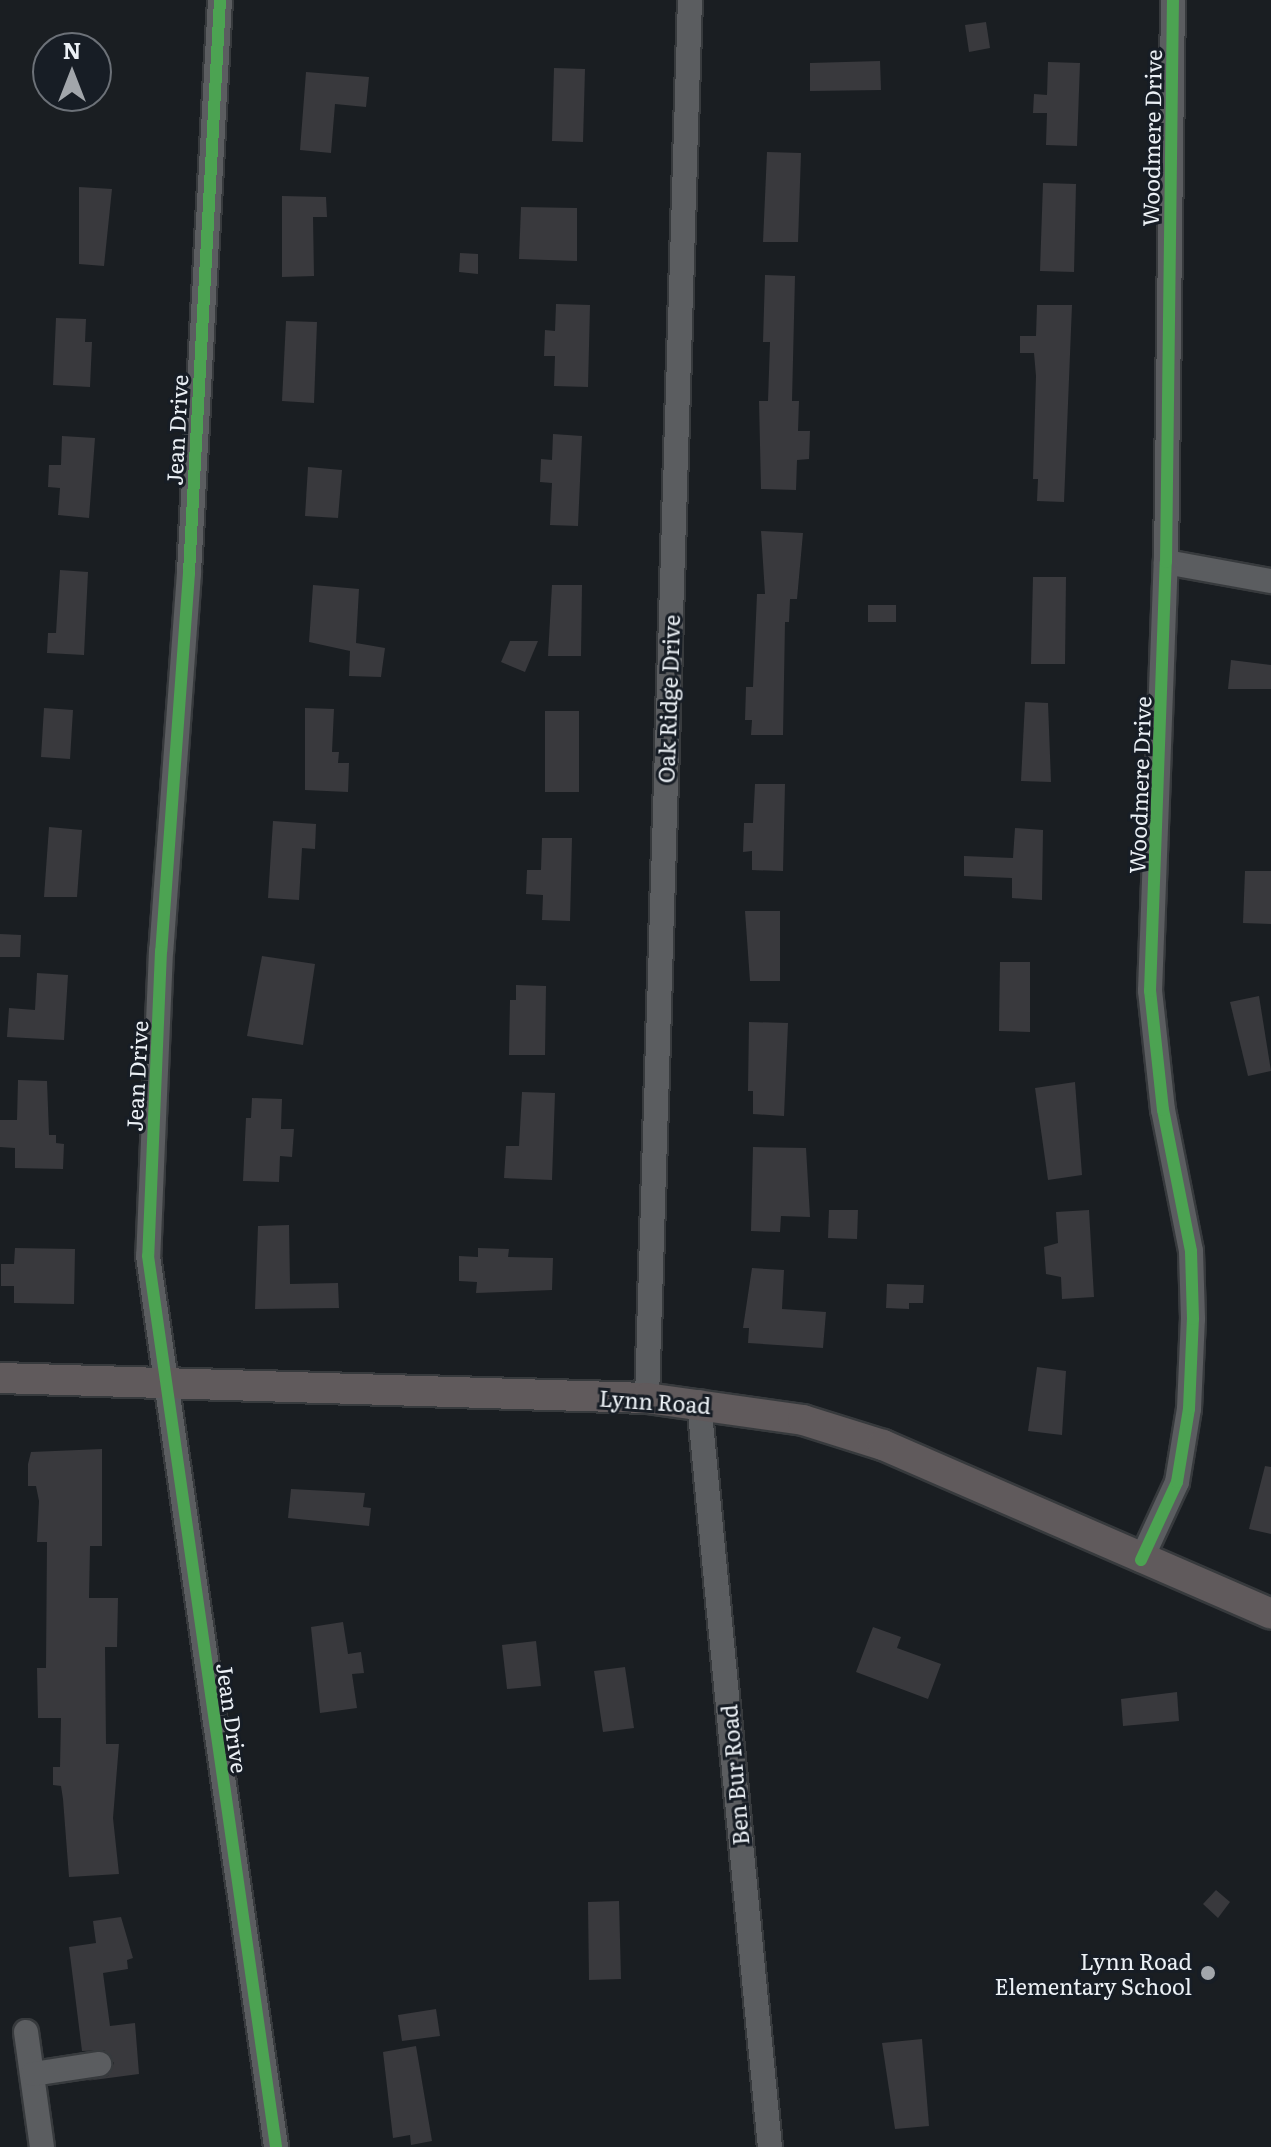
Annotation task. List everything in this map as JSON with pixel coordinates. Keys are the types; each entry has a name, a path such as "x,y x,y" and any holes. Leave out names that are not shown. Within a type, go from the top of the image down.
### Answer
{"main road":[{"name":"Lynn Road","path":"0,1378 647,1398 699,1402 803,1420 883,1445 1141,1560 1271,1614"}],"street":[{"name":"Jean Drive","path":"220,0 148,1241 164,1382 276,2147"},
{"name":"Oak Ridge Drive","path":"647,1398 690,0"},
{"name":"Woodmere Drive","path":"1141,1560 1177,1482 1189,1409 1193,1319 1191,1251 1163,1110 1150,991 1166,562 1173,0"},
{"path":"1166,562 1271,581"},
{"name":"Ben Bur Road","path":"699,1402 770,2147"},
{"path":"26,2032 42,2147"},
{"path":"33,2074 99,2064"}],"building":[{"path":"986,22 990,48 969,52 965,25"},
{"path":"880,61 881,90 810,91 810,63"},
{"path":"1048,62 1080,63 1077,146 1046,145 1047,113 1033,113 1034,94 1047,95"},
{"path":"554,68 585,69 583,142 552,141"},
{"path":"306,72 369,77 366,107 335,104 331,153 300,150"},
{"path":"767,152 801,153 798,242 763,242"},
{"path":"1043,183 1076,184 1074,272 1040,271"},
{"path":"79,187 112,189 104,266 79,264"},
{"path":"282,196 326,197 327,217 313,217 314,276 282,277"},
{"path":"521,207 577,208 577,261 519,259"},
{"path":"460,253 478,254 478,274 459,272"},
{"path":"765,275 795,276 792,401 799,401 798,431 810,431 809,459 797,460 796,490 761,489 759,401 768,401 770,342 763,342"},
{"path":"556,304 590,305 588,387 554,386 555,356 544,356 545,330 555,331"},
{"path":"1037,305 1072,305 1064,502 1037,501 1038,479 1033,479 1034,353 1020,353 1020,336 1036,336"},
{"path":"56,318 86,319 85,342 92,342 90,387 53,385"},
{"path":"286,321 317,322 314,403 282,401"},
{"path":"553,434 582,436 578,526 550,525 552,483 540,482 541,459 552,460"},
{"path":"62,436 95,438 89,518 58,515 60,488 48,487 49,465 61,465"},
{"path":"308,467 342,470 338,518 305,516"},
{"path":"761,531 803,533 797,599 790,599 789,622 785,622 783,735 751,735 752,720 745,720 746,687 753,687 757,594 765,594"},
{"path":"60,570 88,572 84,655 47,653 48,633 56,633"},
{"path":"1033,577 1066,577 1065,664 1031,664"},
{"path":"313,585 359,589 356,643 385,648 381,677 349,676 350,651 309,642"},
{"path":"552,585 582,585 581,656 548,656"},
{"path":"868,605 896,605 896,622 868,622"},
{"path":"510,641 538,641 525,672 501,662"},
{"path":"1231,660 1271,665 1271,689 1228,689"},
{"path":"1025,702 1048,703 1051,782 1021,781"},
{"path":"44,708 73,710 70,759 41,757"},
{"path":"305,708 334,709 332,752 339,752 338,763 349,763 348,792 305,790"},
{"path":"545,711 579,711 579,792 545,792"},
{"path":"755,784 785,784 783,871 752,870 752,851 743,852 744,823 753,823"},
{"path":"273,821 316,824 315,849 302,848 299,900 268,898"},
{"path":"49,827 82,830 77,897 44,897"},
{"path":"1015,828 1043,830 1042,900 1012,898 1012,878 964,876 964,856 1013,858"},
{"path":"542,838 572,838 570,921 542,920 543,895 526,894 527,870 541,870"},
{"path":"1245,871 1271,871 1271,924 1243,923"},
{"path":"745,911 780,911 780,981 750,981"},
{"path":"0,934 21,935 20,957 0,957"},
{"path":"262,956 315,964 303,1045 247,1036"},
{"path":"1000,962 1030,962 1030,1032 999,1031"},
{"path":"37,973 68,975 64,1040 7,1037 9,1008 35,1010"},
{"path":"516,985 546,986 545,1055 509,1055 510,1000 516,1000"},
{"path":"1259,996 1271,1071 1248,1076 1230,1002"},
{"path":"749,1022 788,1023 784,1116 753,1114 753,1091 748,1091"},
{"path":"18,1080 47,1081 49,1135 56,1135 56,1143 64,1144 63,1169 15,1168 15,1148 0,1147 0,1120 17,1120"},
{"path":"1075,1082 1082,1175 1048,1180 1035,1088"},
{"path":"522,1092 555,1093 552,1180 504,1178 506,1146 519,1146"},
{"path":"252,1098 282,1099 281,1129 294,1129 292,1157 280,1156 279,1182 243,1181 246,1118 251,1118"},
{"path":"753,1147 806,1148 810,1217 781,1216 780,1232 751,1231"},
{"path":"829,1210 858,1210 857,1239 828,1238"},
{"path":"1089,1210 1094,1297 1062,1299 1061,1277 1046,1274 1044,1247 1058,1243 1056,1212"},
{"path":"289,1225 290,1284 338,1283 339,1308 255,1309 258,1226"},
{"path":"15,1248 75,1249 74,1304 14,1303 14,1286 1,1286 1,1264 14,1264"},
{"path":"478,1248 509,1249 508,1257 553,1258 552,1290 476,1293 477,1282 459,1281 459,1256 478,1257"},
{"path":"752,1268 784,1270 782,1309 826,1312 823,1348 748,1343 749,1328 743,1328"},
{"path":"887,1284 924,1285 923,1303 909,1303 909,1309 886,1308"},
{"path":"1037,1367 1066,1371 1062,1435 1028,1431"},
{"path":"102,1449 102,1546 90,1546 89,1598 118,1598 117,1647 105,1647 106,1744 119,1744 113,1818 119,1874 69,1877 61,1786 53,1785 53,1767 60,1767 61,1718 38,1718 37,1668 46,1668 47,1542 37,1542 39,1501 36,1486 28,1486 28,1464 31,1452"},
{"path":"1265,1466 1271,1467 1271,1534 1249,1529"},
{"path":"291,1489 365,1493 363,1507 371,1508 369,1526 288,1518"},
{"path":"343,1622 348,1654 361,1652 364,1673 352,1674 357,1708 320,1713 311,1627"},
{"path":"873,1627 901,1637 897,1648 941,1664 928,1699 856,1672"},
{"path":"536,1641 541,1686 507,1689 502,1645"},
{"path":"625,1667 634,1728 603,1732 594,1671"},
{"path":"1177,1692 1179,1721 1123,1726 1121,1699"},
{"path":"1216,1890 1230,1902 1218,1918 1203,1904"},
{"path":"619,1901 621,1979 589,1980 588,1902"},
{"path":"121,1917 133,1958 127,1960 128,1969 103,1973 110,2026 135,2023 139,2074 86,2081 108,2076 114,2063 104,2050 82,2051 69,1947 96,1943 93,1921"},
{"path":"436,2009 440,2036 402,2041 398,2015"},
{"path":"922,2039 929,2126 895,2129 882,2043"},
{"path":"416,2046 432,2141 411,2145 410,2135 393,2138 383,2052"}],"cycle path":[{"path":"220,0 189,573 161,951 148,1256 276,2147"},
{"path":"1141,1560 1177,1482 1189,1409 1193,1319 1191,1251 1163,1110 1150,991 1166,562 1173,0"}],"place":[{"name":"Lynn Road Elementary School","path":"1208,1973"}]}
